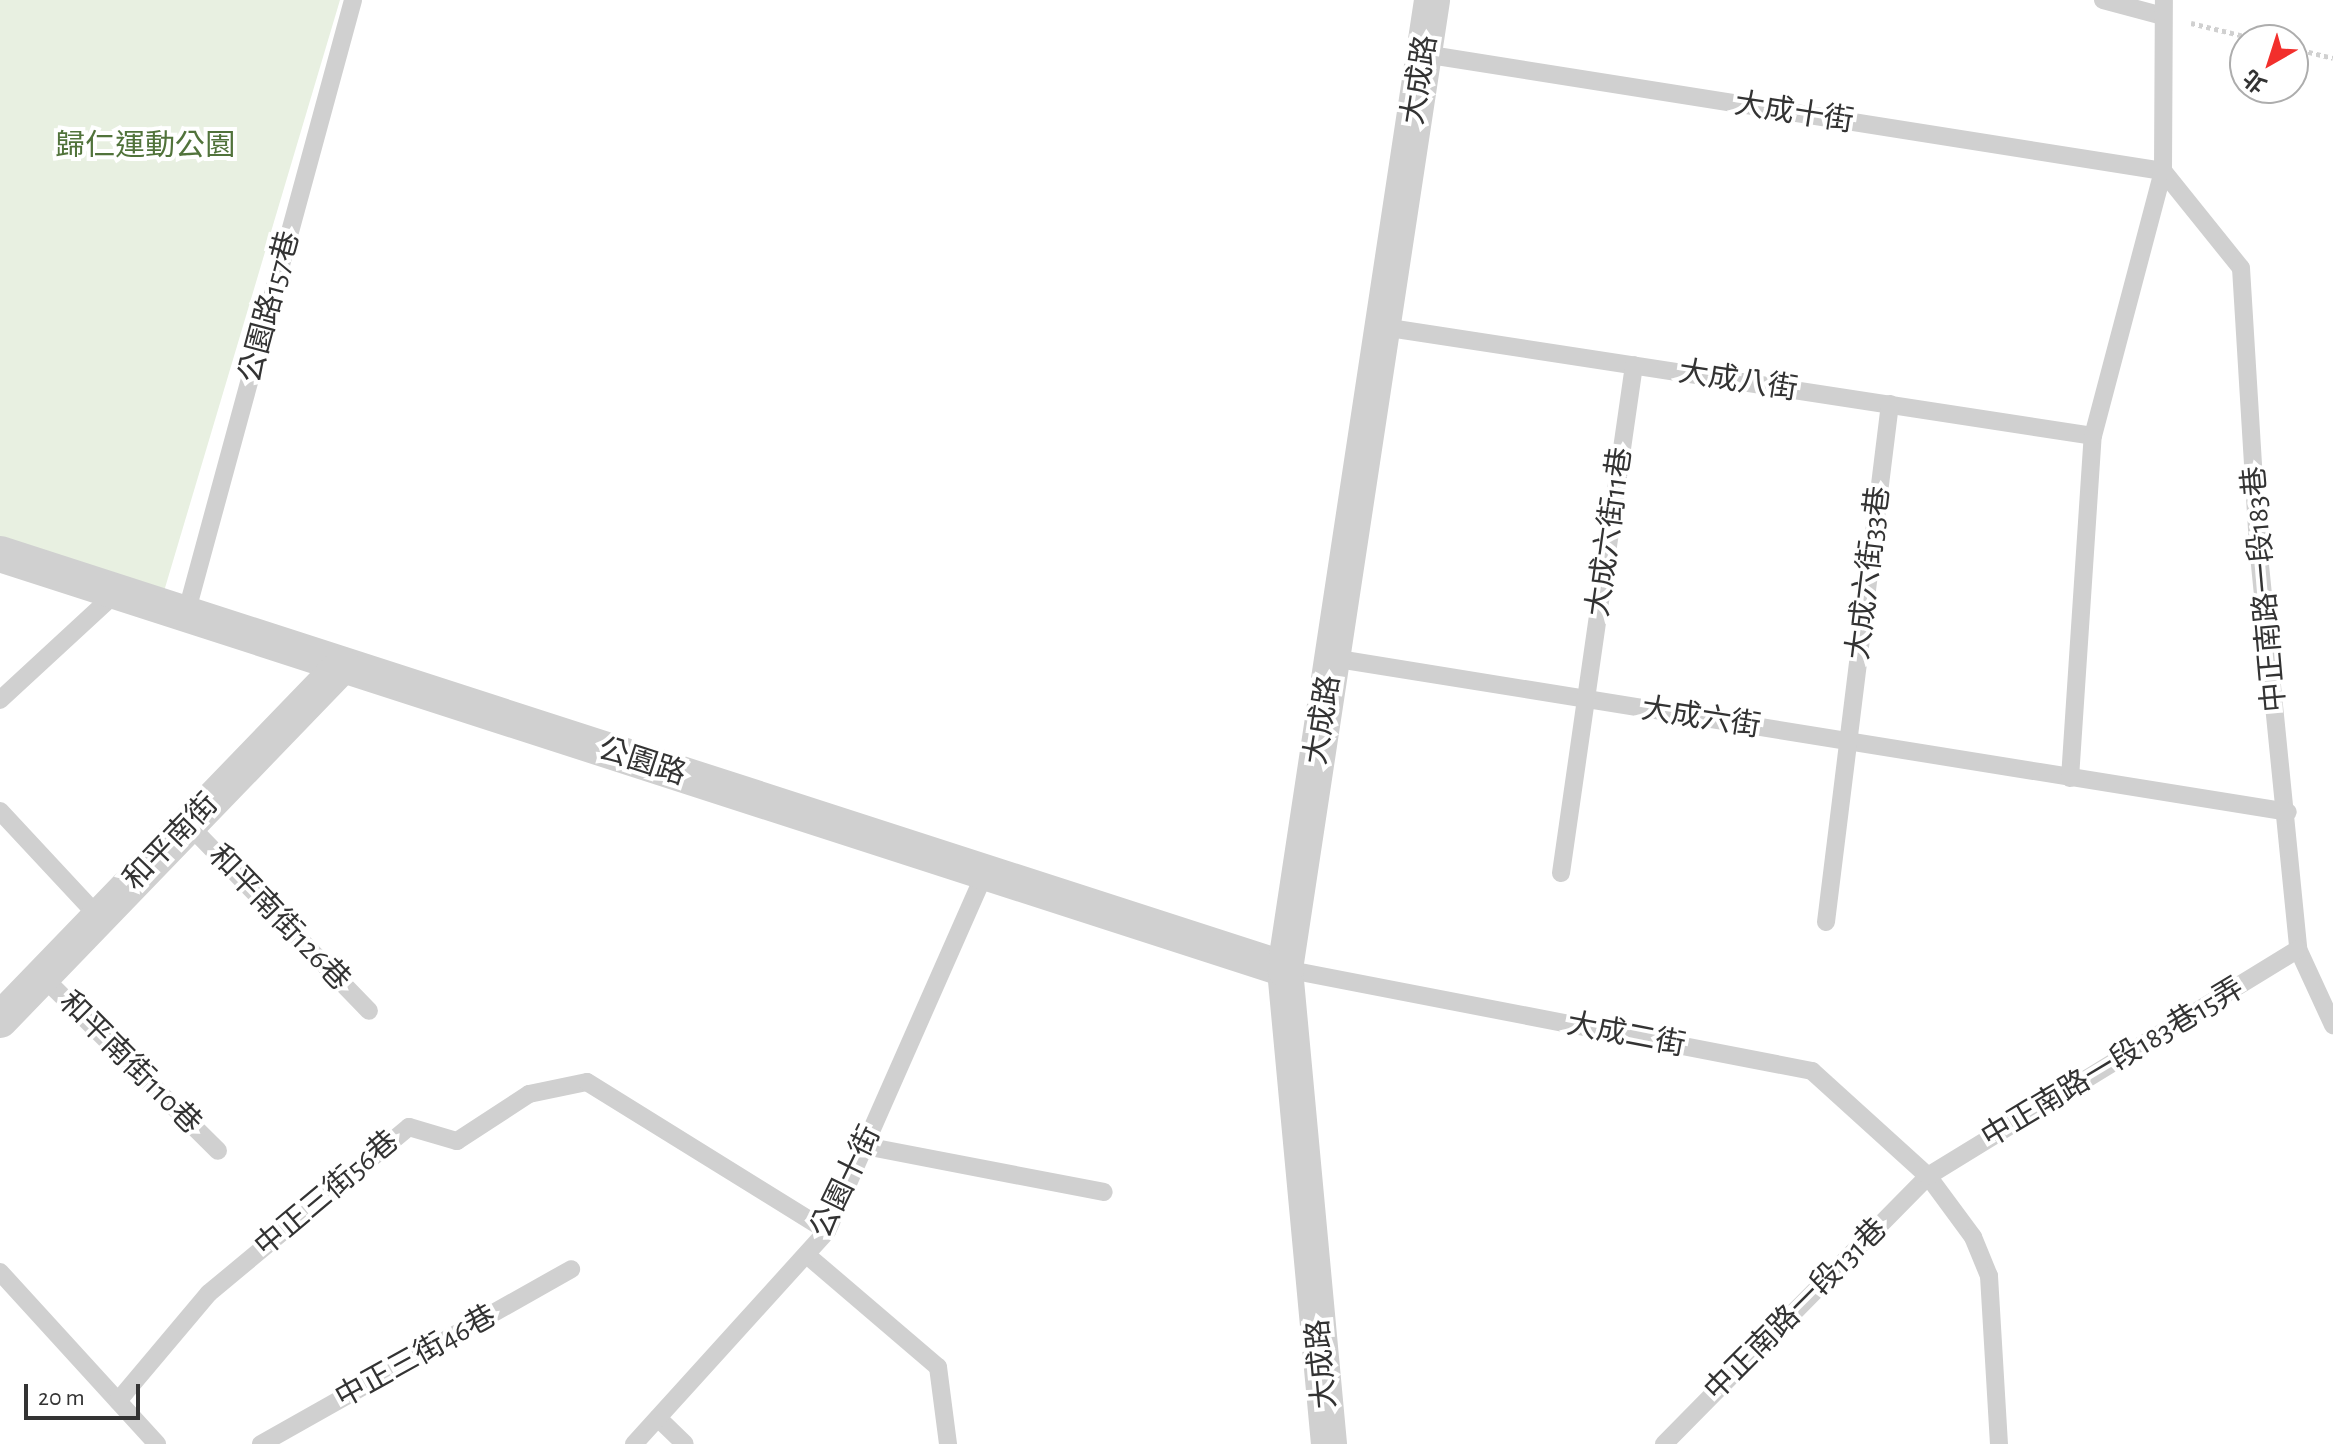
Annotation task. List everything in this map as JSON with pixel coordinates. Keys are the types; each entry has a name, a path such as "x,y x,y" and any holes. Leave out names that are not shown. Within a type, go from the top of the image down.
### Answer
{"street":[{"name":"大成路","path":"1329,1444 1285,969 1432,0"},
{"name":"公園路","path":"0,554 1285,969"},
{"name":"和平南街","path":"0,1020 342,666"}],"lane":[{"name":"公園路157巷","path":"186,614 353,0"},
{"path":"2070,778 2093,436 2163,171 2163,8 2103,0"},
{"name":"大成十街","path":"1424,54 2163,171"},
{"name":"中正南路一段183巷","path":"2163,171 2241,268 2258,545 2288,812 2298,949 2333,1025"},
{"name":"大成八街","path":"1383,327 2093,436"},
{"name":"大成六街11巷","path":"1561,873 1634,365"},
{"name":"大成六街33巷","path":"1826,922 1890,404"},
{"path":"0,700 117,592"},
{"name":"大成六街","path":"1332,658 2288,812"},
{"path":"0,811 99,917"},
{"name":"和平南街126巷","path":"188,824 369,1011"},
{"name":"公園十街","path":"634,1444 808,1256 827,1231 985,872"},
{"name":"中正南路一段183巷15弄","path":"1928,1176 2298,949"},
{"name":"大成二街","path":"1285,969 1812,1071 1928,1176 1973,1237 1989,1276 1999,1444"},
{"name":"和平南街110巷","path":"42,976 218,1151"},
{"name":"中正三街56巷","path":"118,1401 209,1293 409,1127 457,1141 529,1094 587,1082 827,1231"},
{"path":"865,1146 1104,1192"},
{"name":"中正南路一段131巷","path":"1664,1444 1928,1176"},
{"path":"808,1256 938,1367 948,1444"},
{"name":"中正三街46巷","path":"261,1444 571,1269"},
{"path":"0,1272 157,1444"},
{"path":"658,1418 685,1444"}],"path":[{"path":"2163,8 2229,30"},
{"path":"2309,52 2333,58"}],"green space":[{"name":"歸仁運動公園","path":"0,0 340,0 162,598 0,540"}]}
